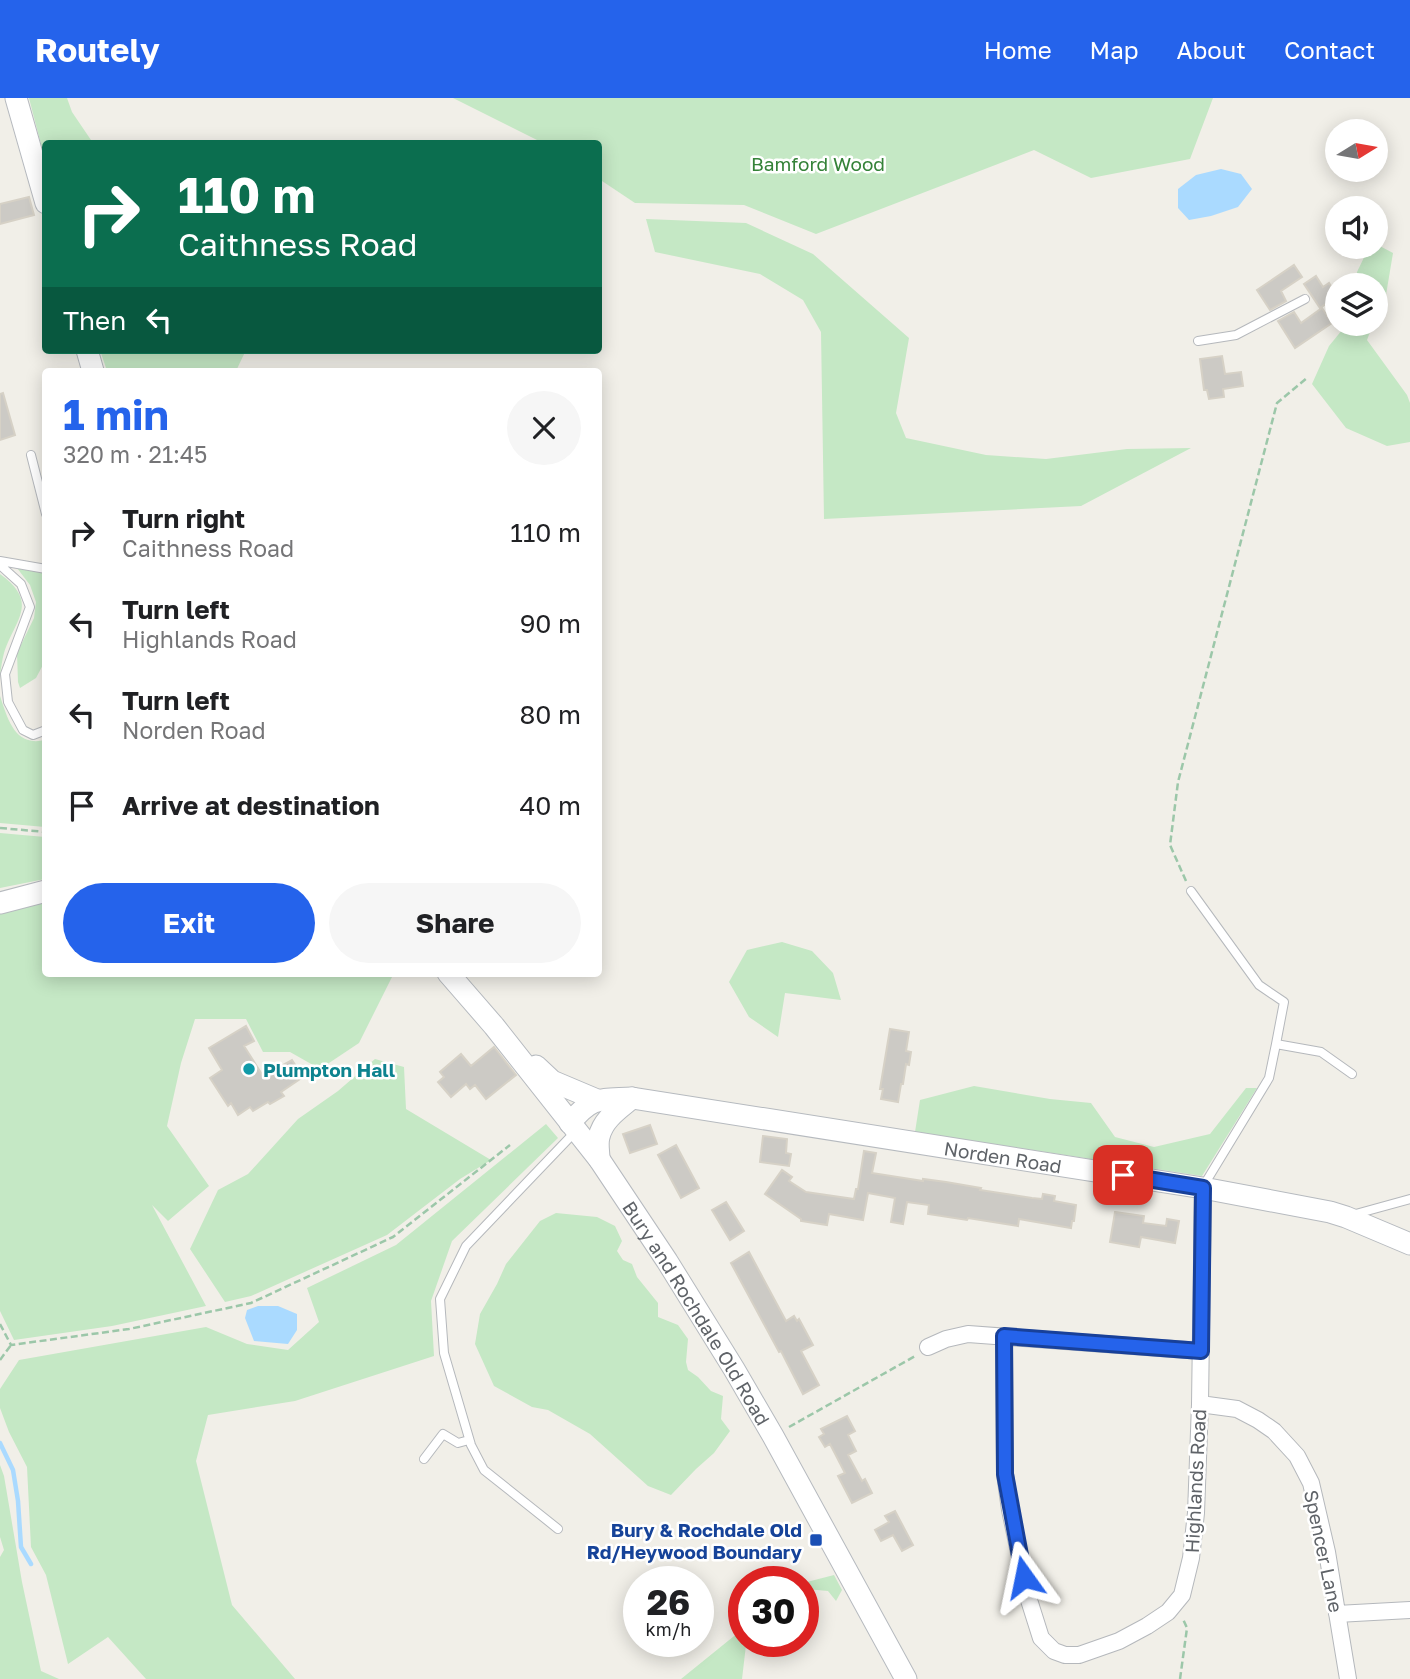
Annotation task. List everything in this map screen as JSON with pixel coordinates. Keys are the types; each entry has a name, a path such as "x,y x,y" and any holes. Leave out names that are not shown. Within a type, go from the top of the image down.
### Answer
{"street":[{"path":"16,98 42,189"},
{"path":"0,903 42,892"},
{"name":"Bury and Rochdale Old Road","path":"451,977 494,1026 599,1160 695,1305 773,1436 906,1679"},
{"path":"494,1026 552,1081 597,1100"},
{"path":"573,1127 632,1098"},
{"path":"599,1160 599,1137 603,1125 632,1098"},
{"name":"Norden Road","path":"597,1100 632,1098 1203,1188 1346,1217 1410,1244"},
{"path":"573,1127 581,1110 597,1100"},
{"name":"Highlands Road","path":"1176,1603 1182,1595 1191,1558 1196,1513 1203,1188"},
{"path":"928,1347 968,1334 1201,1351"},
{"path":"1004,1336 1005,1474 1029,1600 1041,1638 1054,1651 1065,1655 1079,1655 1119,1641 1147,1626 1176,1603"},
{"name":"Spencer Lane","path":"1200,1404 1237,1409 1258,1420 1297,1456 1311,1483 1327,1552 1348,1679"},
{"path":"1337,1614 1410,1610"}],"lane":[{"path":"1198,341 1236,335 1305,299"},
{"path":"32,455 42,497"},
{"path":"0,563 42,568"},
{"path":"0,563 21,584 30,607 5,674 8,702 23,730 33,735 42,732"},
{"path":"1191,891 1259,985 1284,1002 1269,1077 1203,1188"},
{"path":"1276,1044 1321,1052 1352,1074"},
{"path":"558,1529 484,1470 469,1440 444,1353 440,1299 466,1246 573,1127"},
{"path":"1346,1217 1410,1199"},
{"path":"424,1459 443,1434 458,1443 469,1440"}],"path":[{"path":"1191,891 1170,845 1178,782 1277,403 1307,378"},
{"path":"0,828 42,832"},
{"path":"0,1360 11,1345 129,1329 251,1303 393,1237 510,1145"},
{"path":"0,1324 11,1345"},
{"path":"773,1436 917,1356 928,1347"},
{"path":"1176,1603 1187,1628 1180,1679"}],"green space":[{"path":"29,98 67,98 72,112 91,140 42,140 42,148"},
{"name":"Bamford Wood","path":"453,98 1213,98 1190,159 1091,178 1034,150 816,234 744,205 635,203 602,181 602,140 537,140"},
{"path":"646,219 746,223 813,254 909,338 896,413 906,438 986,455 1046,459 1127,449 1191,448 1081,506 824,519 821,332 803,300 760,274 655,252"},
{"path":"1388,250 1393,253 1388,283 1388,273 1357,272 1363,259 1388,259"},
{"path":"1337,336 1368,336 1367,340 1407,395 1410,403 1410,442 1387,446 1346,428 1312,384 1329,346"},
{"path":"101,354 244,354 237,368 106,368"},
{"path":"17,568 42,571 42,667 36,678 20,688 17,653 34,618 36,602 30,585"},
{"path":"0,574 12,584 22,603 18,621 4,653 0,676"},
{"path":"0,696 14,730 26,739 42,740 42,827 0,823"},
{"path":"0,833 42,837 42,880 0,888"},
{"path":"42,902 42,977 392,977 359,1043 320,1069 290,1052 263,1052 246,1019 195,1019 181,1063 167,1126 209,1186 168,1221 152,1205 206,1306 112,1326 14,1340 0,1311 0,914"},
{"path":"782,942 812,951 833,973 841,1000 785,993 778,1037 749,1017 729,982 747,950"},
{"path":"375,1059 404,1067 406,1109 491,1160 460,1179 387,1235 251,1296 225,1302 190,1249 218,1190 248,1174 298,1119 338,1091"},
{"path":"974,1086 1091,1103 1115,1137 1154,1147 1210,1134 1246,1088 1257,1088 1202,1176 915,1132 920,1100"},
{"path":"546,1124 558,1138 452,1241 431,1301 434,1356 295,1401 208,1415 196,1461 232,1605 295,1679 146,1679 108,1637 68,1664 46,1575 31,1547 27,1467 0,1408 0,1389 19,1360 206,1327 247,1344 288,1350 319,1322 307,1288 396,1245"},
{"path":"556,1213 597,1217 615,1226 622,1241 617,1251 623,1260 632,1264 637,1277 658,1303 658,1317 678,1325 688,1339 688,1370 711,1391 723,1396 721,1419 730,1431 714,1453 671,1495 648,1486 590,1434 548,1410 532,1407 494,1386 475,1344 480,1314 506,1264 540,1221"},
{"path":"0,1465 41,1671 59,1679 0,1679 0,1557 4,1550 0,1537"},
{"path":"834,1575 842,1590 836,1601 828,1591 819,1590 819,1579"},
{"path":"728,1641 728,1657 745,1657 742,1679 681,1679 708,1657 714,1657 714,1652"}],"water":[{"path":"1221,169 1241,174 1252,189 1238,207 1189,220 1178,208 1178,189 1196,175"},
{"path":"258,1306 278,1306 297,1314 297,1330 288,1344 254,1341 245,1318 247,1310"}],"building":[{"path":"29,197 34,215 0,224 0,204"},
{"path":"1294,265 1302,277 1281,291 1286,301 1270,310 1257,290"},
{"path":"1316,276 1323,287 1325,286 1325,304 1320,308 1304,284"},
{"path":"1322,308 1325,312 1325,328 1295,348 1278,321 1294,312 1301,323"},
{"path":"1222,356 1225,374 1241,372 1243,386 1223,389 1224,397 1209,399 1207,390 1204,390 1200,359"},
{"path":"3,393 15,435 0,440 0,394"},
{"name":"Plumpton Hall","path":"246,1026 254,1041 244,1046 263,1076 292,1060 303,1077 281,1092 284,1096 253,1111 250,1107 238,1115 231,1103 228,1106 210,1078 222,1070 209,1048"},
{"path":"890,1029 909,1032 906,1051 911,1052 909,1065 906,1064 898,1102 881,1099 883,1089 880,1089"},
{"path":"494,1047 516,1075 486,1099 475,1085 470,1089 466,1084 451,1097 438,1082 444,1077 440,1072 461,1054 471,1066"},
{"path":"650,1125 657,1144 630,1153 623,1134"},
{"path":"763,1136 787,1139 786,1153 791,1154 789,1166 760,1162"},
{"path":"676,1145 699,1188 681,1198 658,1155"},
{"path":"864,1151 876,1153 872,1173 946,1182 1032,1198 1042,1199 1043,1194 1055,1196 1054,1201 1076,1205 1074,1221 1071,1228 1019,1219 1018,1226 928,1214 929,1205 907,1202 903,1224 891,1222 895,1198 868,1193 863,1220 829,1214 827,1225 801,1221 765,1194 782,1170 792,1177 789,1181 806,1192 854,1199"},
{"path":"726,1202 744,1231 730,1240 712,1210"},
{"path":"1115,1212 1144,1216 1143,1223 1166,1226 1167,1219 1179,1221 1175,1243 1141,1237 1139,1247 1110,1242"},
{"path":"749,1252 786,1321 794,1316 797,1321 799,1319 813,1345 801,1351 819,1385 803,1394 731,1263"},
{"path":"847,1416 855,1431 848,1435 856,1451 848,1455 872,1493 852,1503 838,1476 845,1473 830,1444 825,1447 819,1437 824,1434 821,1429"},
{"path":"895,1511 913,1545 902,1551 893,1535 881,1541 875,1530 889,1522 885,1516"}],"waterway":[{"path":"0,1443 13,1470 21,1547 31,1564"}],"place":[{"name":"Plumpton Hall","path":"249,1069"},
{"name":"Bury & Rochdale Old Rd/Heywood Boundary","path":"816,1540"}],"route":[{"path":"1024,1577 1005,1474 1004,1336 1201,1351 1203,1188 1123,1175"}]}
